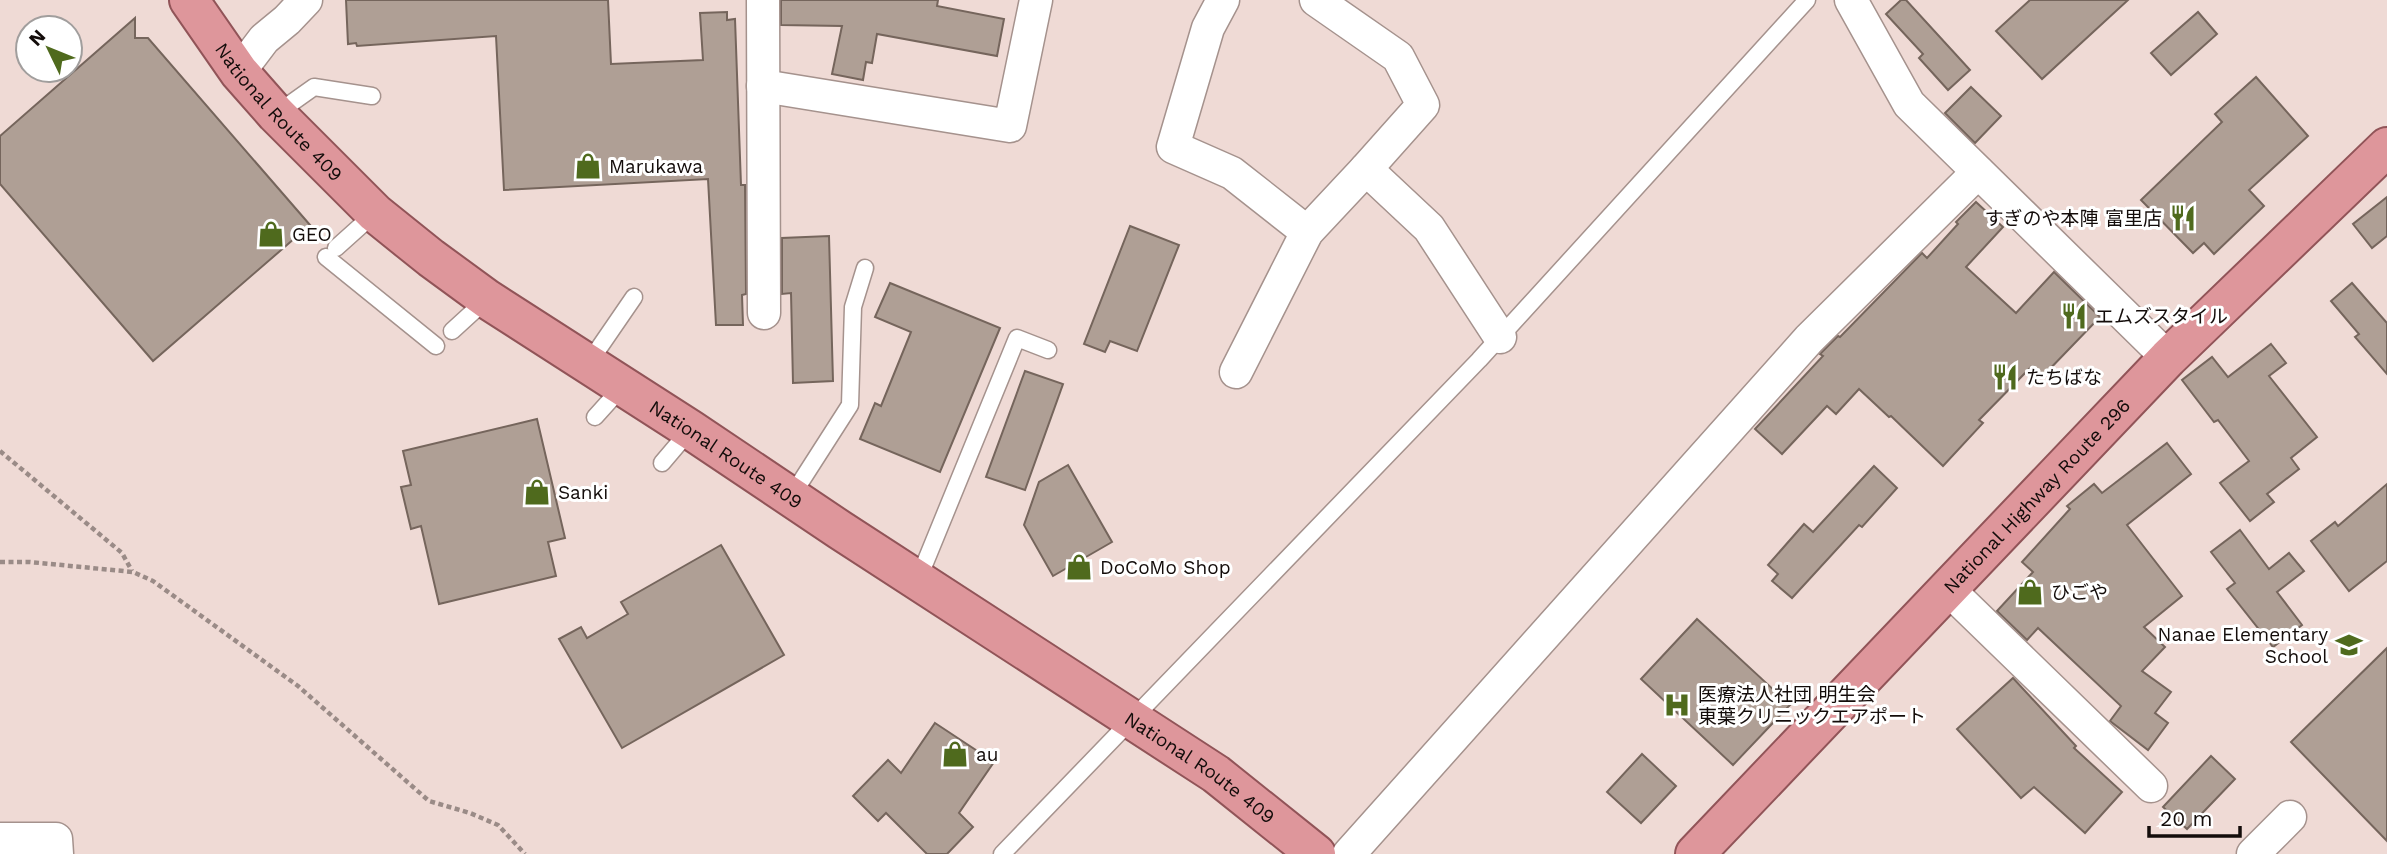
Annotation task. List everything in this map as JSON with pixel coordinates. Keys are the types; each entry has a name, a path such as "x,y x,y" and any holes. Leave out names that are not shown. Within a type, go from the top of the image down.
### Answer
{"highway":[{"name":"National Route 409","path":"189,0 239,72 275,114 375,213 487,299 1216,774 1315,854"},
{"name":"National Highway Route 296","path":"1695,854 2168,358 2387,147"}],"street":[{"path":"239,72 264,39 288,20 306,0"},
{"path":"763,0 764,313"},
{"path":"763,86 1010,125 1036,0"},
{"path":"1223,0 1208,28 1173,146 1232,173 1307,232"},
{"path":"1236,373 1307,232 1423,106 1398,57 1316,0"},
{"path":"1851,0 1909,104 2168,358"},
{"path":"1366,169 1429,228 1500,337"},
{"path":"1349,854 1810,339 1978,172"},
{"path":"1948,589 2151,786"},
{"path":"2253,854 2290,817"},
{"path":"0,839 57,839 57,854"}],"lane":[{"path":"1002,854 1500,337 1807,0"},
{"path":"275,114 314,87 372,96"},
{"path":"375,213 331,252 436,346"},
{"path":"791,496 850,405 853,307 864,268"},
{"path":"588,364 634,297"},
{"path":"452,331 487,299"},
{"path":"918,580 1017,338 1048,350"},
{"path":"595,417 623,386"},
{"path":"662,463 691,430"}],"path":[{"path":"0,451 122,553 132,572"},
{"path":"0,562 30,562 132,572 153,581 298,685 429,801 470,813 498,825 525,854"}],"building":[{"path":"346,0 608,0 611,64 703,60 700,13 727,12 727,20 735,19 741,185 745,185 746,294 742,295 743,325 716,325 708,179 504,190 496,36 357,46 356,43 348,44"},
{"path":"781,0 938,0 937,6 1004,19 997,56 877,34 872,63 866,62 863,80 832,74 842,26 781,25"},
{"path":"1901,0 1906,0 1970,70 1948,90 1919,58 1923,54 1886,14"},
{"path":"2030,0 2128,0 2042,79 1996,31"},
{"path":"2198,12 2217,34 2171,75 2151,53"},
{"path":"135,18 135,38 148,38 310,225 153,361 0,184 0,136 59,84 84,84 84,63"},
{"path":"2256,77 2308,136 2249,190 2264,206 2214,254 2204,243 2193,253 2141,200 2222,122 2215,114"},
{"path":"1971,87 2001,116 1975,143 1945,113"},
{"path":"2387,197 2387,236 2372,248 2353,224"},
{"path":"1976,202 2003,227 1966,267 2016,313 2054,272 2100,317 2042,377 2031,367 1979,420 1983,423 1943,466 1859,389 1836,414 1827,406 1782,454 1755,429 1823,356 1820,354 1922,253 1927,258"},
{"path":"1130,226 1179,245 1137,351 1110,341 1105,352 1084,344"},
{"path":"829,236 833,381 793,383 791,293 782,294 782,238"},
{"path":"890,283 1000,328 940,472 860,439 875,403 881,406 911,332 875,317"},
{"path":"2352,283 2387,323 2387,374 2355,337 2359,334 2331,301"},
{"path":"2271,344 2286,363 2269,376 2317,437 2291,458 2299,469 2267,494 2274,502 2250,521 2220,483 2249,461 2218,420 2214,422 2182,380 2212,357 2228,377"},
{"path":"1025,371 1063,384 1025,490 986,477"},
{"path":"537,419 565,538 548,542 556,576 439,604 421,526 411,529 401,487 411,485 403,451"},
{"path":"2167,443 2191,474 2127,525 2182,596 2144,627 2165,647 2142,671 2171,692 2155,713 2168,723 2148,750 2110,721 2121,706 2038,628 2027,640 1997,611 2033,572 2022,562 2070,509 2067,506 2094,484 2102,493"},
{"path":"1068,465 1112,542 1053,576 1024,525 1039,482"},
{"path":"1874,466 1897,488 1792,598 1772,581 1778,574 1768,565 1804,524 1813,532"},
{"path":"2387,484 2387,561 2349,591 2311,541 2335,522 2338,526"},
{"path":"2240,530 2269,569 2289,553 2304,571 2277,592 2302,625 2273,647 2227,589 2235,583 2211,552"},
{"path":"721,545 784,655 622,748 559,639 581,627 587,638 628,614 621,602"},
{"path":"1697,619 1790,705 1733,765 1641,679"},
{"path":"2387,648 2387,841 2291,742"},
{"path":"2013,678 2076,746 2074,748 2122,792 2085,833 2034,787 2021,798 1957,729"},
{"path":"935,723 994,762 959,813 973,827 947,854 927,854 886,813 878,821 853,796 888,760 901,773"},
{"path":"1642,754 1676,786 1641,823 1607,792"},
{"path":"2211,756 2235,779 2187,829 2163,807"}],"place":[{"name":"Marukawa","path":"588,166"},
{"name":"すぎのや本陣 富里店","path":"2183,218"},
{"name":"GEO","path":"271,234"},
{"name":"エムズスタイル","path":"2074,316"},
{"name":"たちばな","path":"2005,377"},
{"name":"Sanki","path":"537,492"},
{"name":"DoCoMo Shop","path":"1079,567"},
{"name":"ひごや","path":"2030,592"},
{"name":"Nanae Elementary School","path":"2349,645"},
{"name":"医療法人社団 明生会 東葉クリニックエアポート","path":"1677,705"},
{"name":"au","path":"955,754"}]}
